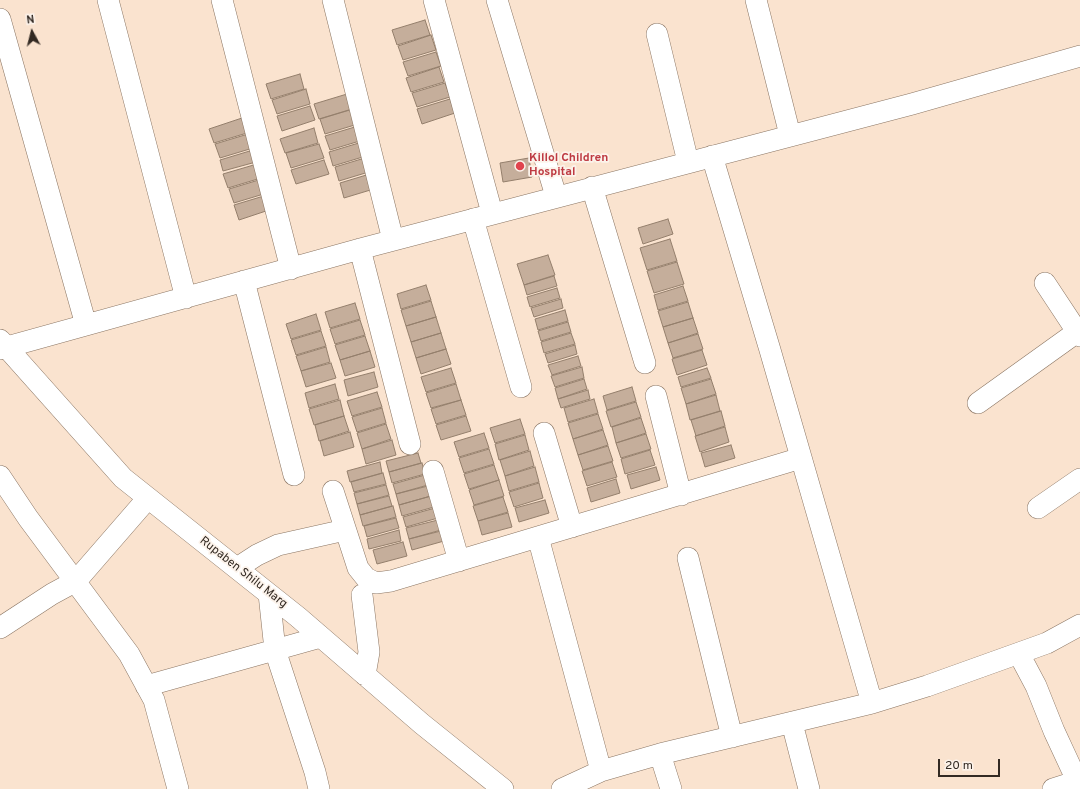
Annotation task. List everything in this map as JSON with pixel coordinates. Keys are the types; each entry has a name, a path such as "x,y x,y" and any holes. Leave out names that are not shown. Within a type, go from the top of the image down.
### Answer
{"street":[{"path":"108,0 186,298"},
{"path":"222,0 291,268"},
{"path":"333,0 393,240"},
{"path":"434,0 521,387"},
{"path":"497,0 556,196"},
{"path":"756,0 790,135"},
{"path":"0,19 86,326"},
{"path":"658,34 688,162"},
{"path":"2,346 86,326 393,240 712,156 1080,56"},
{"path":"712,156 802,458 872,703"},
{"path":"592,187 645,363"},
{"path":"360,249 410,444"},
{"path":"244,282 294,475"},
{"path":"978,403 1079,334 1045,283"},
{"name":"Rupaben Shilu Marg","path":"2,346 123,478 269,594 503,789"},
{"path":"656,396 681,495"},
{"path":"544,434 572,527"},
{"path":"333,491 358,568 366,578 376,583 391,581 802,458"},
{"path":"433,470 459,561"},
{"path":"0,476 28,518 129,654 154,700 178,789"},
{"path":"1038,508 1080,480"},
{"path":"0,628 52,594 76,581 148,498"},
{"path":"237,568 257,555 278,545 346,530"},
{"path":"538,537 601,771"},
{"path":"688,558 732,737"},
{"path":"269,594 275,650 316,772 319,789"},
{"path":"362,595 369,652 365,675"},
{"path":"562,789 601,771 660,754 872,703 927,686 1047,643 1080,625"},
{"path":"146,686 321,637"},
{"path":"1019,654 1036,686 1054,731 1079,784 1053,789"},
{"path":"792,723 809,789"},
{"path":"660,754 671,789"}],"building":[{"path":"425,20 430,35 397,45 392,30"},
{"path":"431,35 436,50 403,60 398,46"},
{"path":"436,52 441,66 408,76 403,62"},
{"path":"439,67 444,82 411,92 406,78"},
{"path":"300,74 304,89 271,99 266,84"},
{"path":"445,83 450,97 417,107 412,93"},
{"path":"306,89 310,104 277,114 272,100"},
{"path":"347,94 352,109 319,119 314,104"},
{"path":"450,99 455,113 422,124 417,109"},
{"path":"310,106 315,120 282,131 277,116"},
{"path":"353,109 358,124 325,134 320,119"},
{"path":"242,118 247,133 214,143 209,129"},
{"path":"358,126 363,140 330,150 325,136"},
{"path":"314,128 318,143 285,153 280,139"},
{"path":"248,134 253,148 220,158 215,144"},
{"path":"362,142 366,156 333,166 329,152"},
{"path":"319,144 324,158 291,168 286,153"},
{"path":"253,150 256,162 223,171 220,160"},
{"path":"368,157 372,171 339,181 335,167"},
{"path":"529,158 532,177 503,182 500,163"},
{"path":"324,160 329,174 296,184 291,170"},
{"path":"257,164 261,178 228,188 223,174"},
{"path":"373,173 377,188 344,198 340,183"},
{"path":"262,179 267,193 234,203 229,189"},
{"path":"267,195 272,209 239,220 234,205"},
{"path":"668,219 673,234 643,244 638,228"},
{"path":"670,239 677,261 647,270 640,248"},
{"path":"548,255 555,275 524,285 517,264"},
{"path":"677,262 684,284 654,293 647,271"},
{"path":"554,276 557,286 527,295 524,285"},
{"path":"426,285 431,300 401,309 397,294"},
{"path":"683,286 688,301 658,310 654,295"},
{"path":"557,288 560,298 530,307 527,297"},
{"path":"561,299 563,308 534,317 531,308"},
{"path":"431,301 436,317 406,326 401,310"},
{"path":"688,302 693,318 663,327 658,311"},
{"path":"355,303 360,319 330,328 325,312"},
{"path":"565,310 568,321 538,330 535,319"},
{"path":"316,314 321,330 291,339 286,324"},
{"path":"436,317 441,333 411,342 406,326"},
{"path":"693,318 698,333 668,343 663,327"},
{"path":"360,320 365,335 335,344 330,329"},
{"path":"568,322 571,332 541,341 538,331"},
{"path":"321,331 326,346 296,355 291,340"},
{"path":"441,333 446,349 416,358 411,342"},
{"path":"571,333 575,344 544,353 541,342"},
{"path":"698,334 703,349 673,358 668,343"},
{"path":"365,336 370,351 340,360 335,345"},
{"path":"575,345 577,354 548,363 545,354"},
{"path":"326,347 330,362 301,371 296,356"},
{"path":"446,349 451,364 421,374 416,358"},
{"path":"702,350 707,365 677,375 672,359"},
{"path":"370,351 375,367 345,376 340,360"},
{"path":"578,356 581,366 552,375 548,365"},
{"path":"331,363 336,378 306,387 301,371"},
{"path":"582,367 584,378 555,387 551,376"},
{"path":"451,368 456,383 426,392 421,377"},
{"path":"707,368 711,378 681,387 678,377"},
{"path":"374,372 378,387 348,396 344,380"},
{"path":"584,379 587,389 558,399 555,388"},
{"path":"711,379 716,394 686,404 681,388"},
{"path":"335,384 339,399 309,408 305,393"},
{"path":"456,384 461,400 431,408 426,393"},
{"path":"632,387 636,401 607,410 603,396"},
{"path":"588,390 590,399 561,408 558,399"},
{"path":"377,392 382,407 352,416 347,401"},
{"path":"716,395 720,411 690,420 686,404"},
{"path":"594,399 598,413 568,422 564,408"},
{"path":"340,400 344,416 314,425 309,409"},
{"path":"461,400 466,415 436,424 431,409"},
{"path":"636,402 641,417 611,427 606,411"},
{"path":"382,408 386,423 357,432 352,417"},
{"path":"721,411 725,426 696,436 691,420"},
{"path":"598,414 603,429 573,439 568,423"},
{"path":"344,416 349,431 319,441 315,425"},
{"path":"466,416 471,431 441,440 436,425"},
{"path":"641,418 646,433 616,443 612,427"},
{"path":"520,419 525,434 495,443 490,428"},
{"path":"386,424 391,439 362,449 357,433"},
{"path":"725,427 729,442 700,452 695,436"},
{"path":"603,430 608,445 578,455 573,439"},
{"path":"350,432 354,447 324,456 320,441"},
{"path":"484,433 489,448 459,457 454,442"},
{"path":"646,434 651,449 621,458 616,443"},
{"path":"525,435 529,450 499,460 495,444"},
{"path":"392,440 396,455 366,464 362,449"},
{"path":"731,445 735,458 705,467 701,453"},
{"path":"608,446 613,461 583,470 578,455"},
{"path":"489,449 494,464 464,473 459,458"},
{"path":"650,450 655,465 625,474 621,459"},
{"path":"530,451 534,466 505,476 500,460"},
{"path":"418,453 421,463 389,472 386,461"},
{"path":"380,462 382,473 350,482 347,471"},
{"path":"612,462 617,477 587,486 582,471"},
{"path":"422,463 425,474 392,483 389,472"},
{"path":"494,465 499,480 469,489 464,474"},
{"path":"535,467 539,482 509,491 505,476"},
{"path":"656,467 660,480 631,489 627,475"},
{"path":"383,473 386,484 354,492 351,482"},
{"path":"425,475 428,485 396,494 393,484"},
{"path":"616,479 620,493 591,502 587,488"},
{"path":"499,480 504,496 474,505 469,490"},
{"path":"539,483 543,498 514,507 509,492"},
{"path":"386,485 389,495 357,504 354,493"},
{"path":"428,486 431,496 399,505 396,494"},
{"path":"389,496 392,506 360,515 357,504"},
{"path":"431,496 434,507 402,516 399,505"},
{"path":"503,497 508,512 478,521 473,506"},
{"path":"545,500 549,513 519,522 515,508"},
{"path":"393,506 396,517 363,526 360,515"},
{"path":"435,508 438,518 406,527 403,517"},
{"path":"508,513 512,527 482,535 478,521"},
{"path":"396,518 399,528 367,537 364,526"},
{"path":"438,520 441,530 409,539 406,528"},
{"path":"399,530 401,541 369,549 367,539"},
{"path":"441,531 444,541 412,550 409,539"},
{"path":"403,542 407,556 377,564 373,550"}],"place":[{"name":"Killol Children Hospital","path":"520,166"}]}
